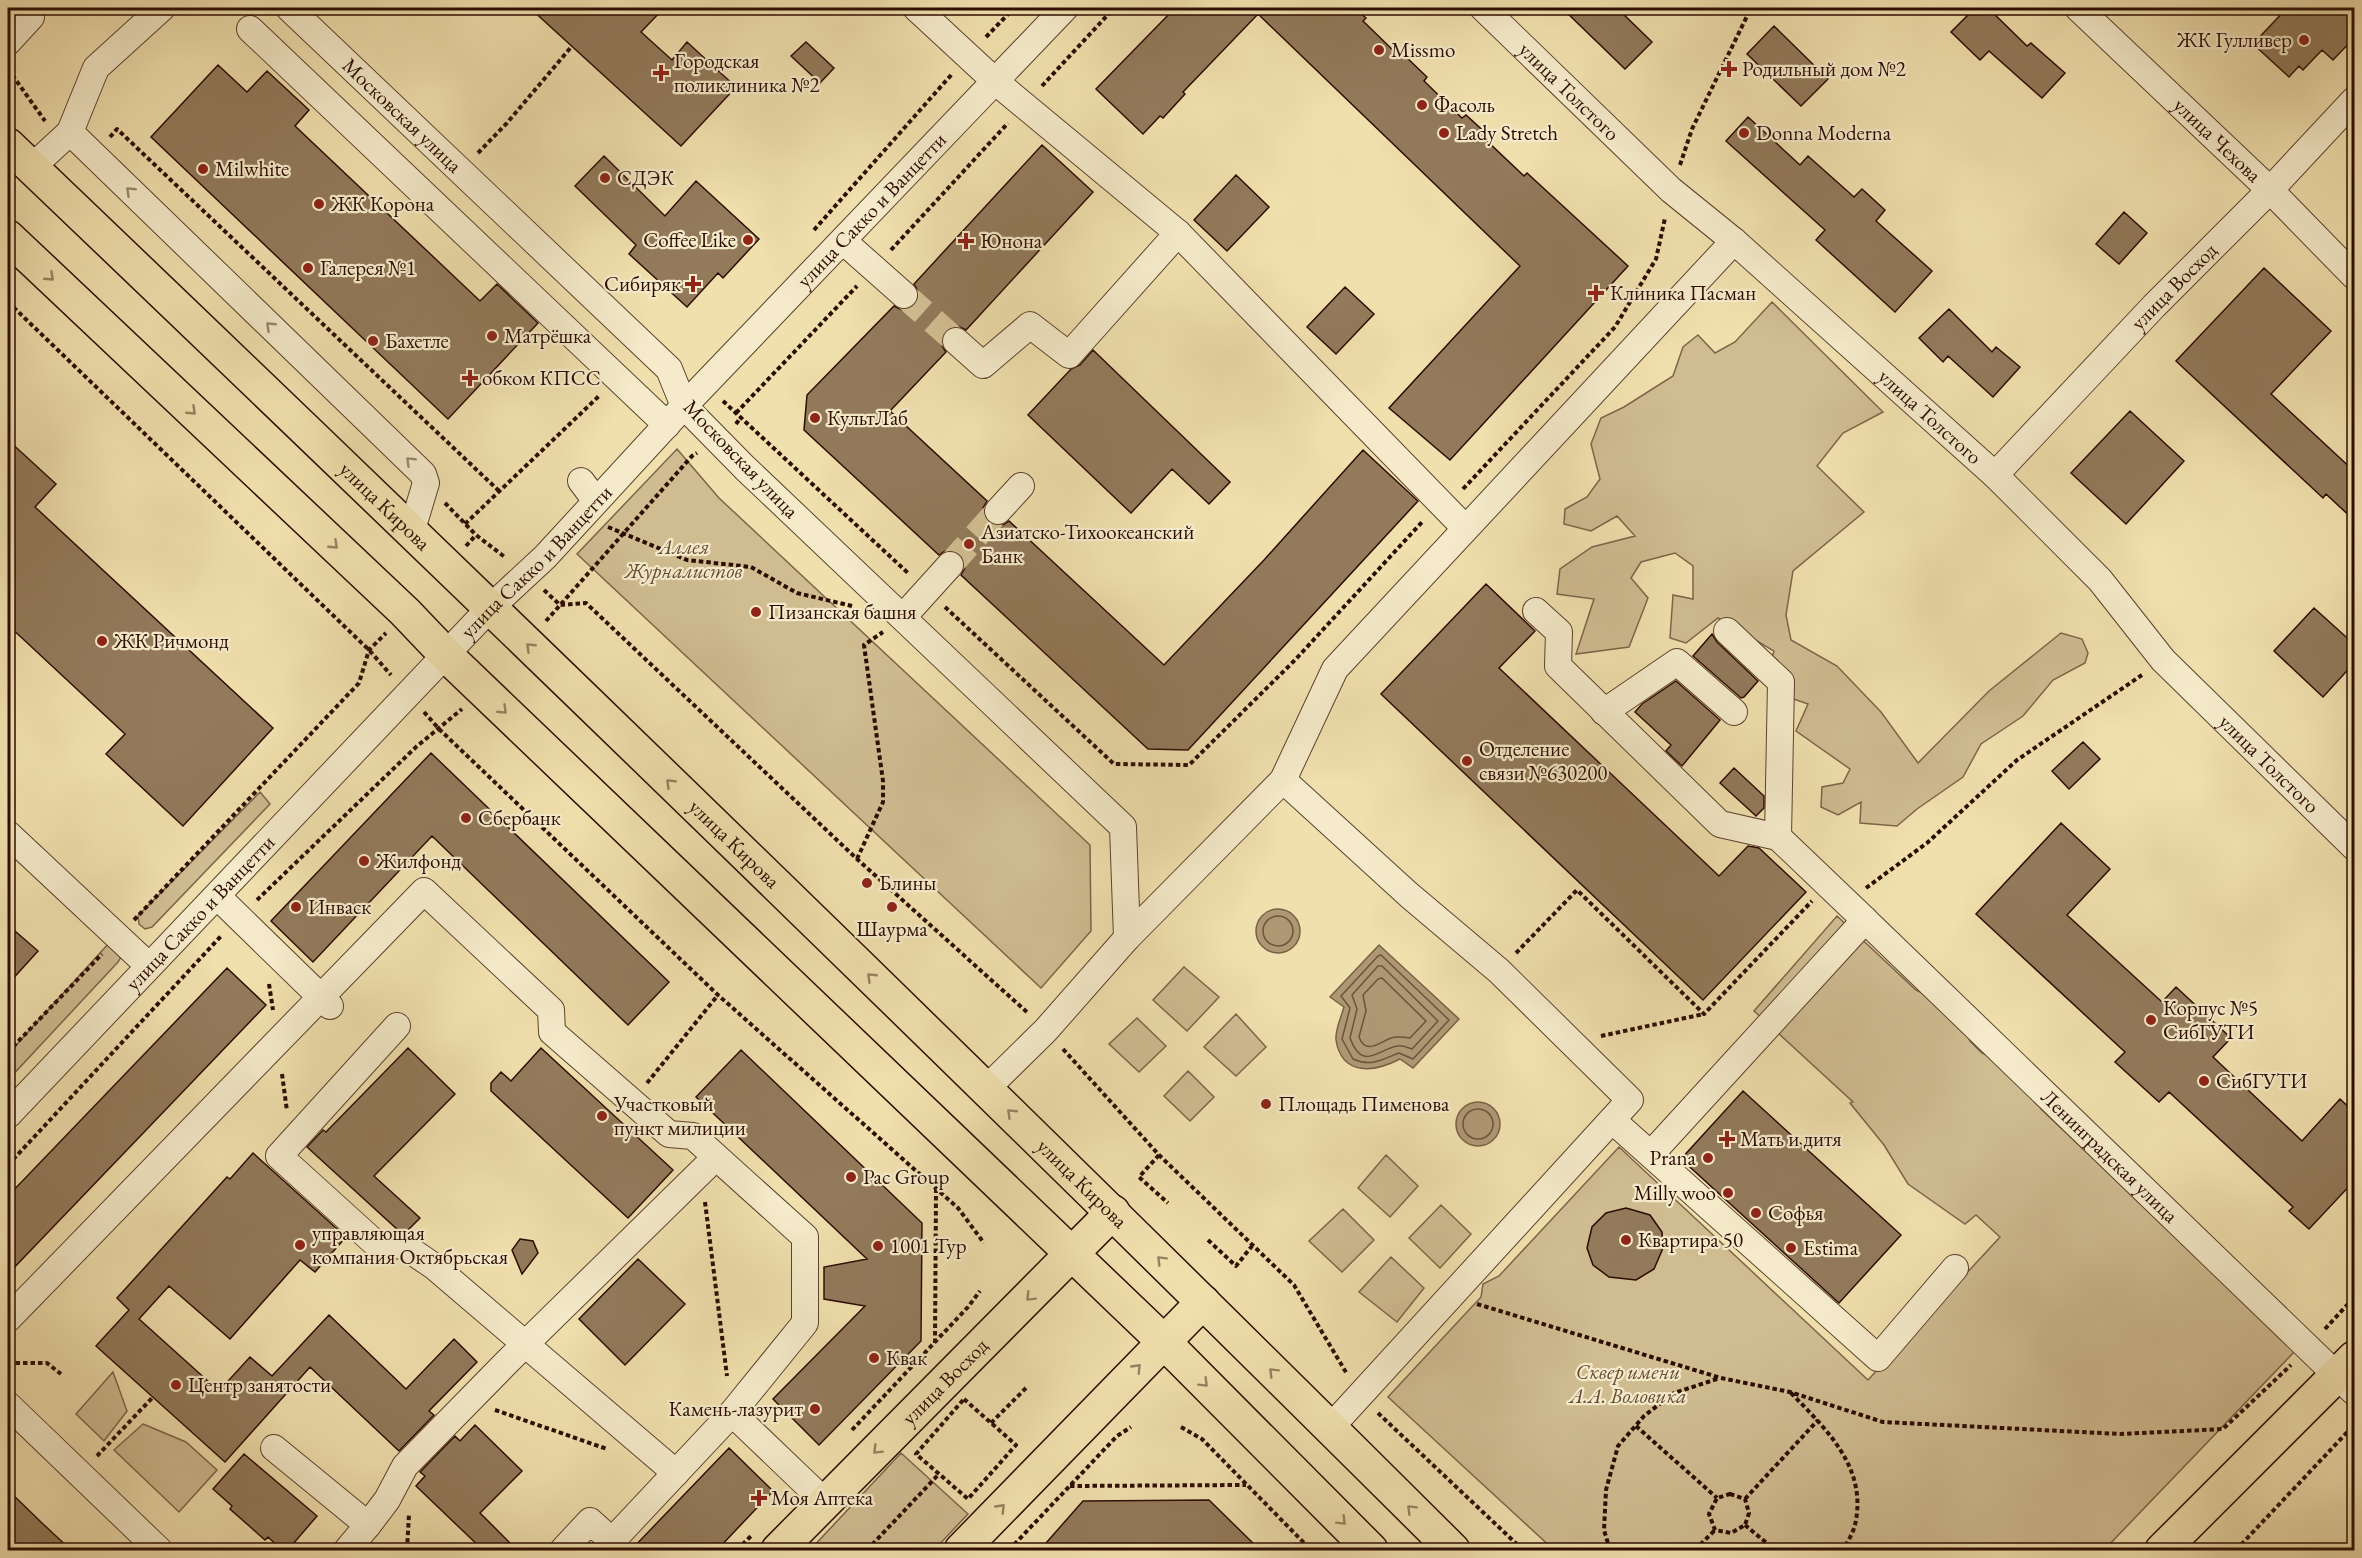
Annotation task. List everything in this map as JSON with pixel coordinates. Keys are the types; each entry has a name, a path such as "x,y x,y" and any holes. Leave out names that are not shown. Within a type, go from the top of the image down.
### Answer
{"main road":[{"name":"улица Кирова","path":"8,145 448,566 489,609 1113,1212 1453,1551"},
{"path":"8,237 405,612 447,656 1163,1341 1371,1551"},
{"name":"улица Восход","path":"778,1551 1113,1212"},
{"path":"961,1551 1203,1302"},
{"path":"2162,1551 2349,1375"}],"street":[{"path":"31,168 70,132 96,68 162,8"},
{"name":"Московская улица","path":"289,8 669,369 675,415 903,617 1123,827 1127,938"},
{"path":"916,8 996,82 1178,233 1466,528"},
{"name":"улица Сакко и Ванцетти","path":"8,1115 408,694 447,656 489,609 545,557 586,500 675,415 1065,8"},
{"name":"улица Толстого","path":"1483,8 1671,190 1734,241 1995,475 2100,580 2163,660 2355,847"},
{"name":"улица Чехова","path":"2078,8 2270,190 2355,276"},
{"path":"8,42 31,17"},
{"path":"250,29 617,379 675,415"},
{"name":"улица Восход","path":"1995,475 2154,306 2270,190 2355,100"},
{"path":"70,132 423,474 426,483 411,532"},
{"path":"956,340 983,364 1030,325 1069,355 1178,233"},
{"path":"843,241 904,295"},
{"path":"986,1089 1046,1030 1127,938 1283,780 1335,669 1734,241"},
{"path":"998,511 1021,486"},
{"path":"903,617 950,565"},
{"path":"1536,611 1559,632 1558,666 1720,824 1778,837 1781,682 1727,631"},
{"path":"1605,712 1677,662 1734,712"},
{"path":"1283,780 1409,895 1499,971 1630,1100 1330,1428"},
{"path":"8,834 150,966"},
{"name":"Ленинградская улица","path":"1778,837 2310,1347 2349,1375"},
{"path":"8,1319 326,1001 424,891 551,1010 552,1032 669,1134 693,1136 709,1164 805,1237 806,1323 732,1413 612,1541 590,1521 563,1551"},
{"path":"217,896 326,1001"},
{"path":"1650,1154 1865,920"},
{"path":"397,1026 279,1156 332,1210 375,1243 404,1246 435,1267 507,1352 676,1473"},
{"path":"1612,1120 1878,1358 1955,1268"},
{"path":"347,1551 387,1500 405,1466 507,1352 709,1164"},
{"path":"8,1405 159,1551"},
{"path":"732,1413 825,1502"},
{"path":"274,1448 368,1526"}],"path":[{"path":"810,234 968,56 1014,8"},
{"path":"736,413 875,268 1114,8"},
{"path":"731,408 1114,764 1189,765 1294,660 1615,327 1656,259 1671,190 1692,129 1752,8"},
{"path":"478,153 507,123 572,46"},
{"path":"93,156 117,129 499,491"},
{"path":"470,145 486,162"},
{"path":"8,302 369,650 439,729 718,995 958,1208 984,1243"},
{"path":"465,524 617,379"},
{"path":"560,605 692,456"},
{"path":"586,500 623,534 687,560 751,567 797,593 861,608"},
{"path":"448,566 476,535"},
{"path":"8,1052 359,683 369,650 405,612"},
{"path":"857,859 883,802 883,781 864,645 903,617"},
{"path":"1571,1042 1704,1014 1836,894 1927,843 2018,760 2163,660"},
{"path":"8,1165 238,918 416,747 439,729"},
{"path":"1499,971 1577,890 1704,1014"},
{"path":"632,1102 718,995"},
{"path":"1159,1155 1139,1177 1168,1203"},
{"path":"709,1164 732,1413"},
{"path":"934,1343 936,1189"},
{"path":"1208,1240 1236,1266 1252,1246"},
{"path":"954,1322 980,1291"},
{"path":"1467,1301 1721,1378 1790,1392 1883,1422 2121,1434 2223,1429 2310,1347 2348,1304"},
{"path":"8,1363 47,1363 61,1374"},
{"path":"1610,1551 1604,1530 1606,1490 1618,1446 1644,1416 1674,1393 1721,1378"},
{"path":"991,1423 1028,1386"},
{"path":"1790,1392 1829,1431 1849,1462 1857,1494 1855,1525 1843,1551"},
{"path":"80,1473 153,1397"},
{"path":"964,1399 991,1423 1016,1445 968,1499 916,1454 964,1399"},
{"path":"493,1409 611,1451"},
{"path":"1745,1499 1818,1420"},
{"path":"2236,1551 2355,1425"},
{"path":"1636,1426 1717,1498"},
{"path":"1009,1551 1117,1436 1131,1427"},
{"path":"1181,1427 1202,1438 1311,1551"},
{"path":"867,1551 939,1474"},
{"path":"1070,1486 1247,1485"},
{"path":"1715,1530 1709,1514 1717,1498 1730,1494 1745,1499"},
{"path":"1715,1530 1731,1533 1745,1525 1749,1513 1745,1499"},
{"path":"407,1551 410,1503"},
{"path":"1745,1525 1775,1551"},
{"path":"1695,1551 1715,1530"}],"green space":[{"path":"1772,302 1883,412 1843,433 1817,466 1864,512 1793,571 1786,615 1791,640 1837,666 1881,712 1918,763 1989,691 2061,633 2082,639 2088,653 2085,663 2053,680 2023,716 1981,744 1963,777 1897,826 1860,823 1861,802 1838,815 1821,807 1822,787 1843,783 1850,769 1796,731 1808,704 1779,694 1767,674 1774,651 1718,618 1686,643 1670,638 1673,595 1693,599 1693,566 1675,553 1641,562 1631,578 1648,598 1629,647 1576,654 1594,599 1557,594 1560,569 1592,547 1635,536 1617,516 1591,531 1564,524 1565,509 1587,497 1600,479 1591,444 1601,418 1624,407 1673,376 1683,347 1698,335 1715,353 1735,342"},
{"name":"Аллея Журналистов","path":"677,449 719,498 1090,845 1091,931 1041,988 577,554"},
{"path":"260,792 270,804 152,927 145,929 139,924 138,916"},
{"name":"Cквер имени А.А. Воловика","path":"1837,916 1916,990 1936,999 1961,1019 1970,1041 1982,1053 2001,1060 2042,1095 2041,1109 2296,1350 2104,1550 1554,1550 1388,1397 1481,1297 1483,1284 1499,1276 1619,1147 1868,1380 2000,1237 1976,1215 1965,1224 1908,1184 1884,1145 1850,1103 1853,1102 1754,1011"},
{"path":"109,943 121,957 118,962 8,1080 8,1054"},
{"path":"1184,967 1219,997 1187,1031 1153,1000"},
{"path":"1236,1014 1266,1047 1236,1076 1204,1047"},
{"path":"1137,1018 1166,1046 1139,1072 1109,1044"},
{"path":"1188,1071 1214,1097 1190,1121 1164,1096"},
{"path":"1386,1155 1418,1186 1390,1217 1358,1188"},
{"path":"1441,1205 1471,1234 1440,1268 1409,1238"},
{"path":"1343,1209 1374,1240 1342,1272 1309,1241"},
{"path":"1391,1257 1424,1288 1397,1322 1359,1292"},
{"path":"113,1372 127,1411 104,1441 76,1414"},
{"path":"143,1424 186,1442 217,1470 179,1512 114,1450"},
{"path":"901,1453 968,1514 934,1550 810,1550"}],"water":[{"path":"1278,909 1293,916 1300,931 1293,946 1278,953 1263,946 1256,931 1263,916"},
{"path":"1379,945 1459,1019 1413,1068 1400,1059 1380,1067 1361,1068 1352,1066 1339,1052 1336,1036 1344,1007 1330,997"},
{"path":"1478,1102 1493,1109 1500,1124 1493,1139 1478,1146 1463,1139 1456,1124 1463,1109"}],"building":[{"name":"Городская поликлиника №2","path":"530,8 664,8 641,32 672,60 687,42 736,87 681,146"},
{"path":"1175,8 1355,8 1366,18 1363,21 1401,58 1404,55 1427,77 1424,81 1462,118 1466,115 1490,137 1486,140 1524,176 1527,173 1628,266 1450,460 1389,408 1520,266 1258,14 1183,92 1185,94 1163,118 1160,116 1143,134 1096,89"},
{"path":"1562,8 1617,8 1652,42 1625,69"},
{"path":"1975,8 1988,8 2027,46 2031,43 2065,73 2042,98 1989,51 1980,60 1951,32"},
{"name":"ЖК Гулливер","path":"2287,8 2355,8 2355,37 2333,60 2322,50 2303,70 2299,66 2289,77 2253,44"},
{"path":"1774,26 1828,79 1801,106 1747,54"},
{"path":"806,42 834,68 820,83 791,56"},
{"name":"ЖК Корона","path":"218,65 247,92 267,71 309,110 295,126 480,301 497,284 538,323 448,419 151,137"},
{"path":"1748,117 1800,165 1808,156 1854,197 1862,189 1885,210 1876,221 1932,271 1895,312 1816,240 1825,230 1726,141"},
{"path":"1042,145 1093,192 966,330 958,326 945,331 941,339 946,352 890,411 987,501 983,508 987,522 995,526 1009,521 1164,665 1264,560 1363,450 1418,501 1188,750 1148,749 961,575 965,568 960,554 953,550 939,555 804,430 807,395 894,306 902,310 915,305 919,297 914,284"},
{"path":"604,156 665,216 696,181 759,239 723,278 718,273 687,307 629,254 636,245 575,186"},
{"path":"1236,175 1269,207 1227,251 1194,220"},
{"path":"2124,212 2147,233 2119,264 2096,244"},
{"path":"2264,268 2331,331 2271,394 2355,472 2355,521 2326,494 2323,498 2176,361"},
{"path":"1345,287 1374,314 1336,354 1307,327"},
{"path":"1949,309 1992,352 1996,347 2020,367 1993,397 1948,356 1943,362 1919,338"},
{"path":"1093,350 1230,482 1209,504 1172,469 1131,513 1028,415 1071,369 1080,365"},
{"path":"2130,411 2184,461 2126,524 2071,473"},
{"name":"ЖК Ричмонд","path":"8,440 56,484 35,507 273,728 183,826 106,754 125,734 8,625"},
{"path":"1486,584 1535,631 1499,668 1719,876 1748,846 1759,848 1806,892 1703,1000 1381,694"},
{"path":"2314,608 2355,645 2355,662 2323,697 2274,651"},
{"path":"1712,634 1717,642 1758,681 1744,697 1741,698 1693,656"},
{"path":"1676,681 1720,720 1682,766 1666,751 1671,745 1635,712 1642,704"},
{"path":"2083,742 2100,759 2069,789 2052,771"},
{"path":"431,753 669,982 628,1025 432,836 313,962 271,921"},
{"path":"1734,768 1764,796 1764,808 1756,816 1720,783"},
{"name":"Корпус №5 СибГУТИ","path":"2061,823 2110,869 2067,915 2162,1002 2176,987 2231,1038 2213,1057 2302,1141 2340,1099 2355,1113 2355,1180 2309,1229 2289,1211 2293,1207 2169,1092 2159,1102 2115,1062 2125,1052 1976,914"},
{"path":"8,925 38,951 8,984"},
{"path":"227,968 266,1005 8,1274 8,1196"},
{"path":"408,1048 455,1094 374,1176 420,1218 407,1231 398,1230 307,1147 323,1130 326,1132"},
{"path":"541,1048 673,1170 628,1218 491,1091 491,1083 501,1072 511,1081"},
{"path":"741,1050 922,1223 921,1341 819,1445 773,1399 865,1306 824,1299 824,1267 867,1259 696,1097"},
{"path":"1743,1091 1901,1235 1839,1303 1681,1159"},
{"path":"253,1153 346,1237 315,1272 300,1260 230,1339 169,1286 139,1319 219,1391 250,1357 272,1376 329,1315 406,1389 454,1339 477,1362 429,1411 434,1415 399,1451 310,1367 225,1462 96,1346 129,1310 117,1298 227,1177 230,1179"},
{"name":"Квартира 50","path":"1626,1208 1650,1215 1662,1232 1663,1248 1654,1269 1636,1280 1609,1277 1593,1265 1587,1248 1592,1227 1606,1213"},
{"path":"520,1239 533,1241 538,1253 522,1274 512,1250"},
{"path":"638,1259 685,1304 625,1365 579,1319"},
{"path":"475,1425 522,1471 480,1513 518,1551 484,1551 416,1486 425,1476 420,1472 455,1436 460,1441"},
{"path":"729,1448 773,1491 716,1551 630,1551"},
{"path":"244,1454 317,1516 287,1551 283,1551 268,1537 265,1540 230,1509 232,1506 213,1489"},
{"path":"8,1490 43,1524 72,1551 8,1551"},
{"path":"1209,1500 1261,1551 1039,1551 1083,1501"}],"tunnel":[{"path":"904,295 956,341"},
{"path":"950,565 998,511"}],"place":[{"name":"ЖК Гулливер","path":"2304,40"},
{"name":"Missmo","path":"1379,50"},
{"name":"Родильный дом №2","path":"1729,69"},
{"name":"Городская поликлиника №2","path":"661,73"},
{"name":"Фасоль","path":"1422,105"},
{"name":"Lady Stretch","path":"1444,133"},
{"name":"Donna Moderna","path":"1744,133"},
{"name":"Milwhite","path":"203,169"},
{"name":"СДЭК","path":"605,178"},
{"name":"ЖК Корона","path":"319,204"},
{"name":"Coffee Like","path":"748,240"},
{"name":"Юнона","path":"966,241"},
{"name":"Галерея №1","path":"308,268"},
{"name":"Сибиряк","path":"693,284"},
{"name":"Клиника Пасман","path":"1596,293"},
{"name":"Матрёшка","path":"492,336"},
{"name":"Бахетле","path":"373,341"},
{"name":"обком КПСС","path":"470,378"},
{"name":"КультЛаб","path":"815,418"},
{"name":"Азиатско-Тихоокеанский Банк","path":"969,544"},
{"name":"Пизанская башня","path":"756,612"},
{"name":"ЖК Ричмонд","path":"102,641"},
{"name":"Отделение связи №630200","path":"1467,761"},
{"name":"Сбербанк","path":"466,818"},
{"name":"Жилфонд","path":"364,861"},
{"name":"Блины","path":"867,883"},
{"name":"Инваск","path":"296,907"},
{"name":"Шаурма","path":"892,907"},
{"name":"Корпус №5 СибГУТИ","path":"2151,1020"},
{"name":"СибГУТИ","path":"2204,1081"},
{"name":"Площадь Пименова","path":"1266,1104"},
{"name":"Участковый пункт милиции","path":"602,1116"},
{"name":"Мать и дитя","path":"1727,1139"},
{"name":"Prana","path":"1708,1158"},
{"name":"Pac Group","path":"851,1177"},
{"name":"Milly woo","path":"1728,1193"},
{"name":"Софья","path":"1756,1213"},
{"name":"Квартира 50","path":"1626,1240"},
{"name":"управляющая компания Октябрьская","path":"300,1245"},
{"name":"1001 Тур","path":"878,1246"},
{"name":"Estima","path":"1791,1248"},
{"name":"Квак","path":"874,1358"},
{"name":"Центр занятости","path":"176,1385"},
{"name":"Камень-лазурит","path":"815,1409"},
{"name":"Моя Аптека","path":"759,1498"}]}
